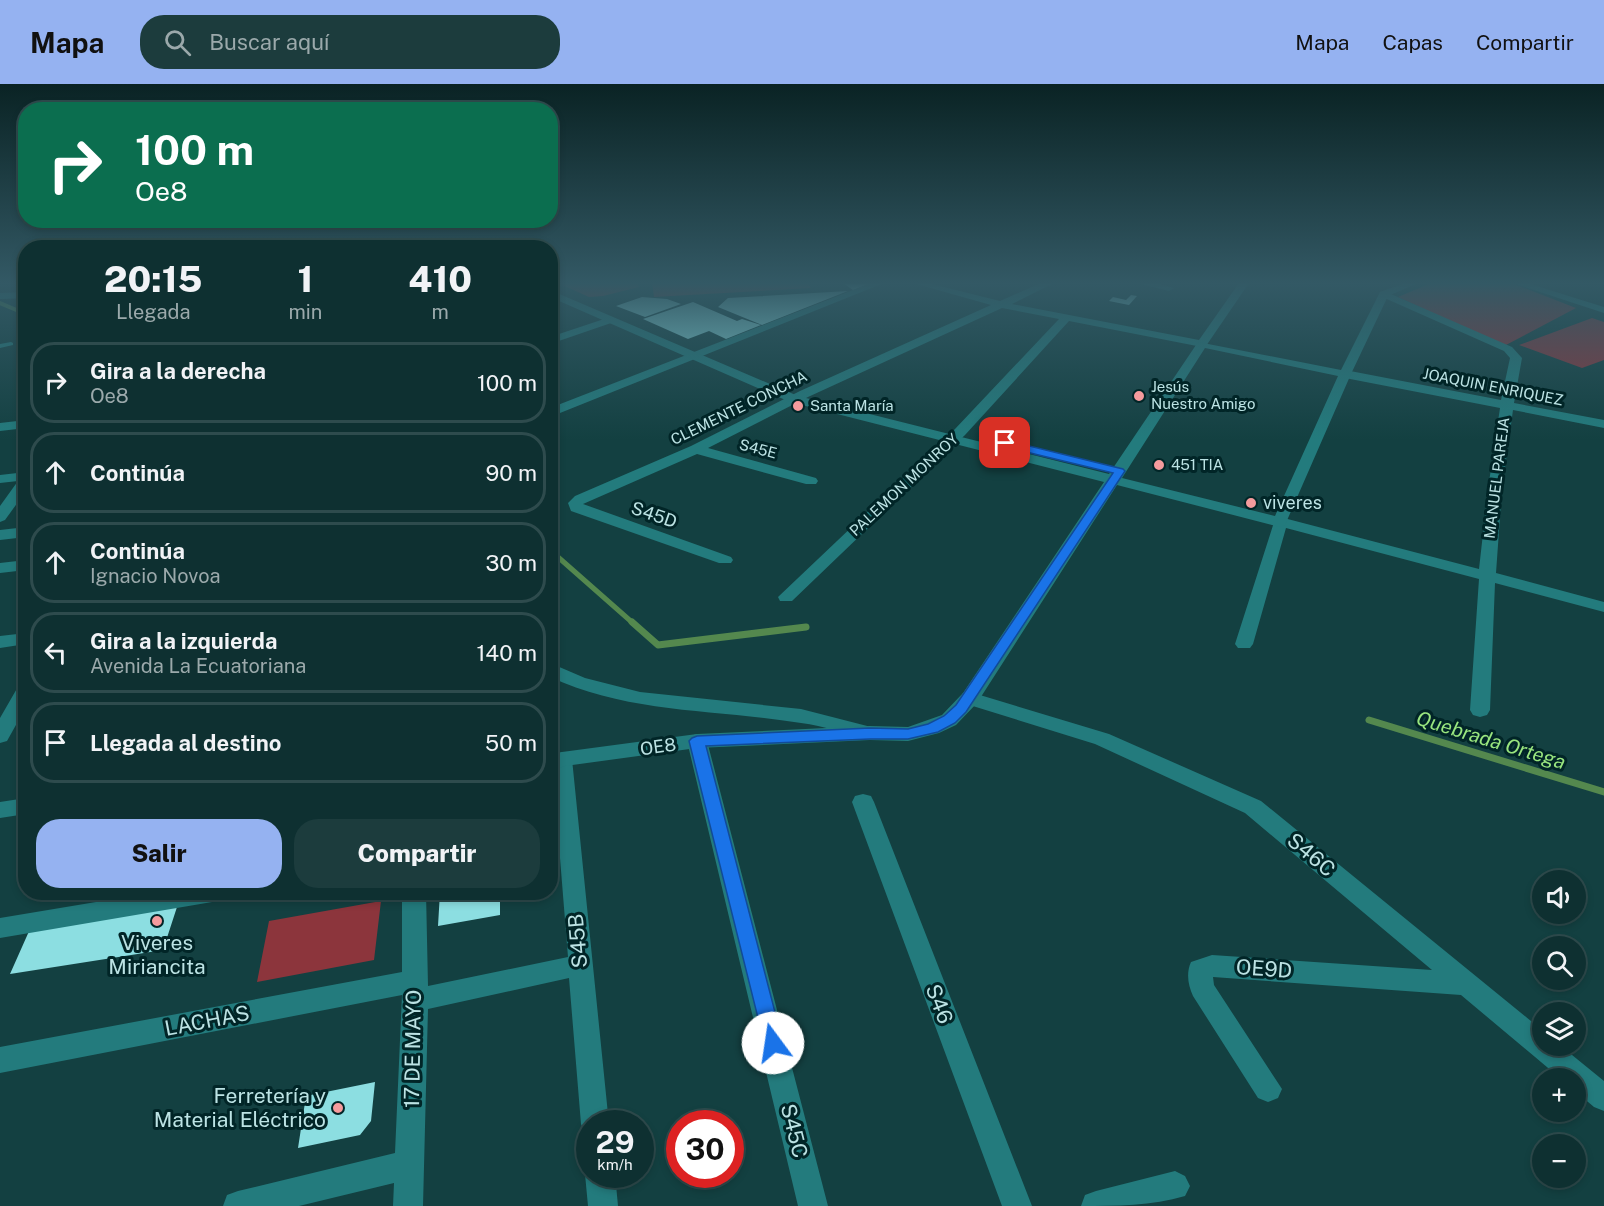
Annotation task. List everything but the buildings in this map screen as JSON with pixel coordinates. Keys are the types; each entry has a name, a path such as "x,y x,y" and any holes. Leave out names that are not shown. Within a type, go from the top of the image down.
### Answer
{"street":[{"path":"651,335 699,353"},
{"path":"660,335 799,397 1117,475 1486,570 1604,596"},
{"path":"558,410 744,335"},
{"name":"CLEMENTE CONCHA","path":"575,503 696,449 799,397 936,335"},
{"name":"PALEMON MONROY","path":"786,597 956,436 1049,335"},
{"name":"JOAQUIN ENRIQUEZ","path":"1158,335 1604,424"},
{"name":"OE8","path":"558,761 697,741 870,733 908,734 932,728 949,720 972,694 1208,335"},
{"path":"1244,644 1282,517 1364,335"},
{"name":"MANUEL PAREJA","path":"1474,335 1514,354 1516,358 1505,406 1486,570 1480,710"},
{"path":"0,427 18,425"},
{"name":"S45E","path":"696,449 811,481"},
{"path":"0,479 18,478"},
{"path":"0,517 18,490"},
{"name":"S45D","path":"575,503 576,508 725,561"},
{"path":"0,535 18,533"},
{"path":"0,568 18,566"},
{"path":"1486,570 1604,607"},
{"path":"0,642 18,639"},
{"path":"558,673 569,679 618,694 803,716 870,733"},
{"name":"S46C","path":"972,694 1102,739 1253,807 1604,1098"},
{"path":"8,726 18,705"},
{"name":"S45C","path":"697,741 813,1206"},
{"name":"S45B","path":"558,778 594,1110"},
{"name":"S46","path":"863,802 1017,1206"},
{"path":"0,810 18,807"},
{"path":"0,928 170,900"},
{"name":"17 DE MAYO","path":"408,1206 415,991 414,900"},
{"name":"LACHAS","path":"0,1060 580,966"},
{"name":"OE9D","path":"1268,1089 1203,988 1200,970 1212,966 1467,984"},
{"path":"238,1206 411,1164"},
{"path":"1096,1206 1174,1186"},
{"path":"601,1188 603,1206"}],"lane":[{"path":"0,346 11,344"}],"shaded area":[{"path":"1481,335 1524,335 1504,346"},
{"path":"1545,335 1604,335 1604,360 1582,368 1519,345"},
{"path":"381,901 374,960 257,982 269,921"}],"waterway":[{"name":"Quebrada Ortega","path":"558,557 634,624"},
{"name":"Quebrada Ortega","path":"632,622 658,645 806,627"},
{"name":"Quebrada Ortega","path":"1369,720 1604,792"}],"place":[{"name":"Jesús Nuestro Amigo","path":"1139,396"},
{"name":"Santa María","path":"798,406"},
{"name":"451 TIA","path":"1159,465"},
{"name":"viveres","path":"1251,503"},
{"name":"Viveres Miriancita","path":"157,921"},
{"name":"Ferretería y Material Eléctrico","path":"338,1108"}],"route":[{"path":"773,1043 697,741 870,733 908,734 932,728 949,720 961,709 1119,471 1005,443"}]}
